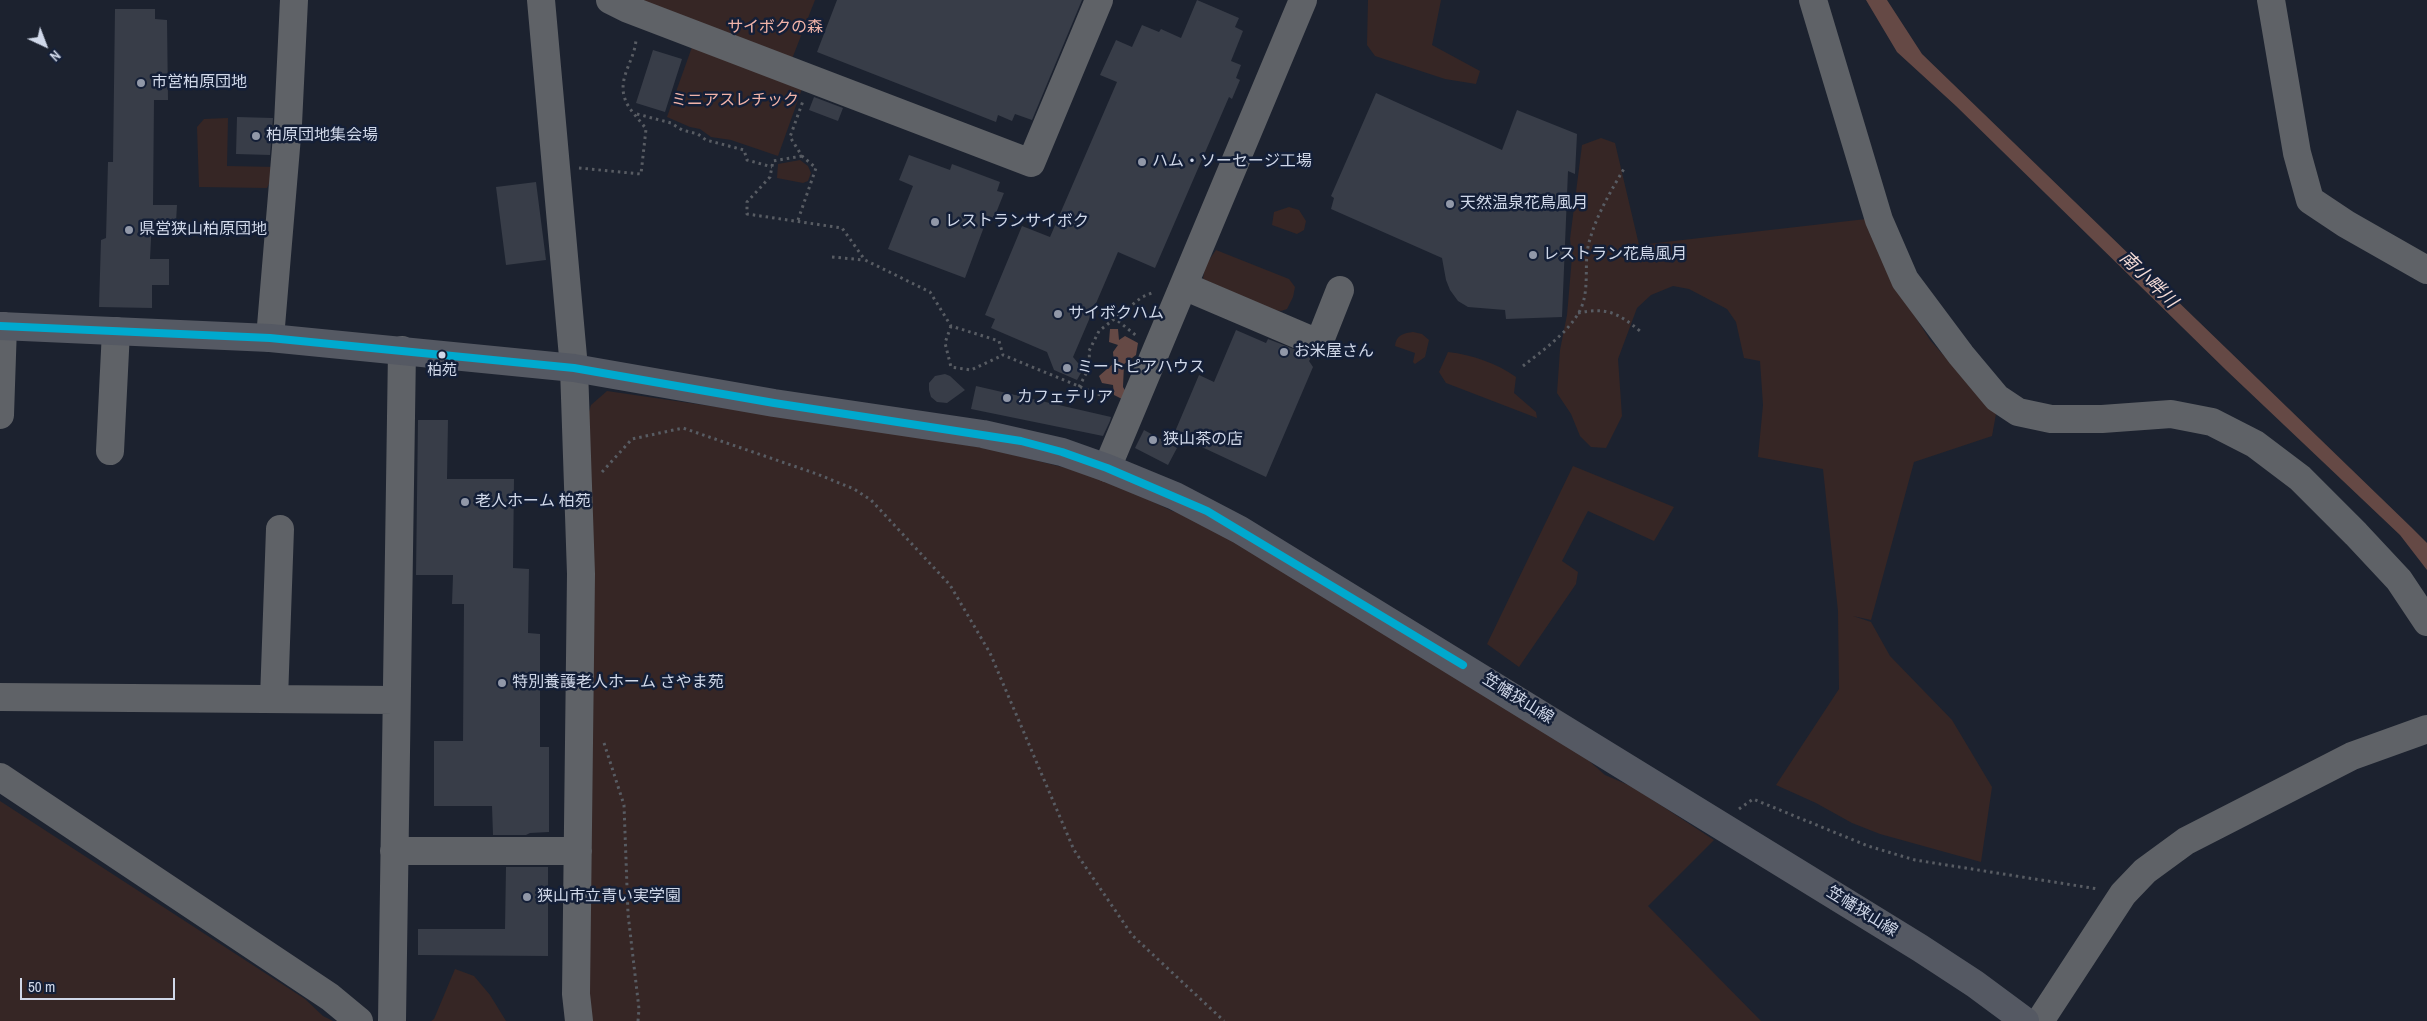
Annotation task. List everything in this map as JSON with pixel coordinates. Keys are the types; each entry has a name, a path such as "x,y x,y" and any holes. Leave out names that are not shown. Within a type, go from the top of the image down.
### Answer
{"main road":[{"name":"笠幡狭山線","path":"2,326 270,338 574,368 774,403 983,434 1062,452 1175,496 1240,530 1720,824 1975,984 2025,1021"}],"street":[{"path":"270,338 288,124 294,0"},
{"path":"541,0 554,165 574,368 581,574 576,994 579,1021"},
{"path":"619,5 1031,163 1099,0"},
{"path":"1107,468 1302,0"},
{"path":"1813,0 1879,220 1905,280 1961,355 1997,398 2018,412 2051,419 2102,419 2171,414 2212,422 2255,444 2300,478 2356,534 2399,580 2427,622"},
{"path":"2271,0 2296,153 2310,200 2346,224 2427,270"},
{"path":"1181,292 1313,341 1321,338 1340,290"},
{"path":"0,415 2,326"},
{"path":"110,451 116,331"},
{"path":"392,1021 395,700 402,350"},
{"path":"274,699 280,529"},
{"path":"0,696 395,700"},
{"path":"2040,1021 2123,894 2145,871 2186,841 2352,756 2427,729"},
{"path":"0,776 330,997 359,1021"},
{"path":"394,851 578,851"}],"path":[{"path":"554,165 641,174 646,129 625,101 622,86 636,49 636,37 619,5"},
{"path":"798,220 816,168 802,156 790,138 811,80"},
{"path":"636,114 671,123 682,130 698,134 706,140 744,150 748,160 772,166"},
{"path":"802,156 773,161 770,177 748,202 747,214 842,228 865,260"},
{"path":"1523,366 1554,341 1578,313 1585,293 1589,240 1611,190 1625,167"},
{"path":"832,257 865,260 930,292 951,326 999,341 1003,355"},
{"path":"1079,386 1090,366 1089,351 1094,339 1099,331 1113,318 1142,297 1156,291 1181,292"},
{"path":"1578,313 1597,309 1611,312 1640,331"},
{"path":"1113,318 1144,344 1157,348"},
{"path":"951,326 945,343 951,367 971,370 1003,355 1132,408"},
{"path":"601,474 632,439 683,428 817,474 854,489 871,500 950,585 955,593 990,653 1074,850 1105,897 1132,935 1224,1021"},
{"path":"603,739 624,806 628,914 639,1009 638,1021"},
{"path":"1720,824 1753,799 1868,846 1915,860 2123,894"}],"green space":[{"name":"サイボクの森","path":"637,0 815,0 790,64"},
{"path":"1368,0 1441,0 1432,45 1480,71 1476,84 1445,79 1375,56 1367,45"},
{"name":"ミニアスレチック","path":"692,47 803,86 778,156 731,140 711,137 700,129 690,127 667,117"},
{"path":"228,118 227,166 277,167 267,188 199,187 197,127 204,119"},
{"path":"1601,138 1615,143 1639,245 1866,219 1894,283 1930,340 1996,414 1992,436 1914,462 1871,620 1853,616 1871,622 1890,656 1952,720 1992,787 1981,862 1880,834 1852,823 1816,803 1776,785 1839,689 1838,611 1823,469 1758,457 1763,405 1760,361 1744,358 1736,322 1727,309 1689,289 1673,286 1651,295 1637,308 1618,359 1622,416 1606,448 1591,447 1580,436 1571,414 1557,393 1560,350 1567,315 1572,257 1570,239 1582,145"},
{"path":"800,160 808,166 811,173 808,181 803,183 777,178 778,164"},
{"path":"1289,207 1299,210 1306,221 1304,230 1297,234 1272,225 1274,212"},
{"path":"1216,250 1289,279 1295,287 1293,297 1287,309 1281,311 1272,310 1203,279 1205,266"},
{"path":"1413,332 1422,334 1429,340 1425,357 1415,364 1413,362 1415,353 1395,346 1397,339 1401,335"},
{"path":"1448,352 1484,360 1516,377 1514,393 1536,412 1537,418 1446,383 1439,372"},
{"path":"607,391 876,430 990,449 1102,477 1172,511 1185,514 1220,528 1569,743 1605,775 1633,787 1714,840 1648,906 1761,1021 569,1021 587,418 591,405"},
{"path":"1573,466 1674,507 1654,541 1588,511 1562,561 1578,572 1576,584 1519,667 1487,644"},
{"path":"0,801 305,999 323,1016 333,1021 0,1021"},
{"path":"455,969 474,976 490,995 506,1021 431,1021 434,1019"}],"water":[{"name":"南小畔川","path":"1866,0 1887,0 1922,54 2427,543 2427,570 2400,535 2226,370 1956,106 1897,52"},
{"path":"1110,329 1118,329 1119,340 1125,336 1138,343 1136,355 1124,364 1123,387 1126,392 1122,399 1114,395 1113,385 1102,383 1099,376 1114,363 1113,352 1118,345 1109,342"}],"building":[{"path":"837,0 1082,0 1032,120 1015,114 1012,121 998,115 996,122 817,52"},
{"name":"ハム・ソーセージ工場","path":"1197,0 1239,18 1235,27 1243,31 1231,61 1241,65 1236,78 1240,80 1232,99 1229,97 1155,268 1118,252 1073,357 1083,369 1077,380 1054,370 1047,352 991,328 995,319 985,315 1022,226 1050,237 1117,82 1100,75 1116,40 1132,47 1142,25 1159,32 1161,29 1181,38"},
{"path":"115,9 155,9 155,19 167,20 168,100 154,100 153,205 177,205 176,222 152,221 150,259 169,259 169,285 152,285 152,308 99,307 101,240 106,238 108,162 113,162"},
{"path":"653,50 682,59 665,112 636,103"},
{"name":"天然温泉花鳥風月","path":"1376,93 1502,150 1517,110 1577,134 1575,174 1568,171 1562,317 1506,319 1505,310 1468,307 1458,301 1450,290 1442,258 1331,209 1334,198 1331,196"},
{"path":"814,97 843,108 838,121 809,110"},
{"name":"柏原団地集会場","path":"237,117 273,118 270,155 236,154"},
{"path":"909,155 950,170 952,164 1000,182 997,191 1004,193 994,218 988,216 965,278 888,249 913,186 899,180"},
{"path":"536,182 546,260 506,265 496,187"},
{"path":"1236,330 1266,343 1268,339 1312,356 1309,361 1313,367 1266,477 1174,434 1199,375 1214,382"},
{"path":"945,374 950,376 965,390 947,403 937,402 931,397 929,383 935,376"},
{"path":"976,386 1111,417 1103,436 971,409"},
{"path":"418,420 448,420 447,479 514,479 513,568 529,569 528,633 540,634 540,747 549,747 549,832 526,835 493,835 492,806 434,806 434,741 463,741 464,604 452,604 453,575 416,575"},
{"path":"1144,430 1177,448 1168,465 1135,448"},
{"name":"狭山市立青い実学園","path":"506,867 548,867 548,956 418,955 418,929 505,929"}],"transit line":[{"path":"0,326 270,338 574,368 774,403 1021,441 1062,452 1107,468 1207,511 1463,665"}],"place":[{"name":"市営柏原団地","path":"141,83"},
{"name":"柏原団地集会場","path":"256,136"},
{"name":"ハム・ソーセージ工場","path":"1142,162"},
{"name":"天然温泉花鳥風月","path":"1450,204"},
{"name":"レストランサイボク","path":"935,222"},
{"name":"県営狭山柏原団地","path":"129,230"},
{"name":"レストラン花鳥風月","path":"1533,255"},
{"name":"サイボクハム","path":"1058,314"},
{"name":"お米屋さん","path":"1284,352"},
{"name":"柏苑","path":"442,355"},
{"name":"ミートピアハウス","path":"1067,368"},
{"name":"カフェテリア","path":"1007,398"},
{"name":"狭山茶の店","path":"1153,440"},
{"name":"老人ホーム 柏苑","path":"465,502"},
{"name":"特別養護老人ホーム さやま苑","path":"502,683"},
{"name":"狭山市立青い実学園","path":"527,897"}]}
